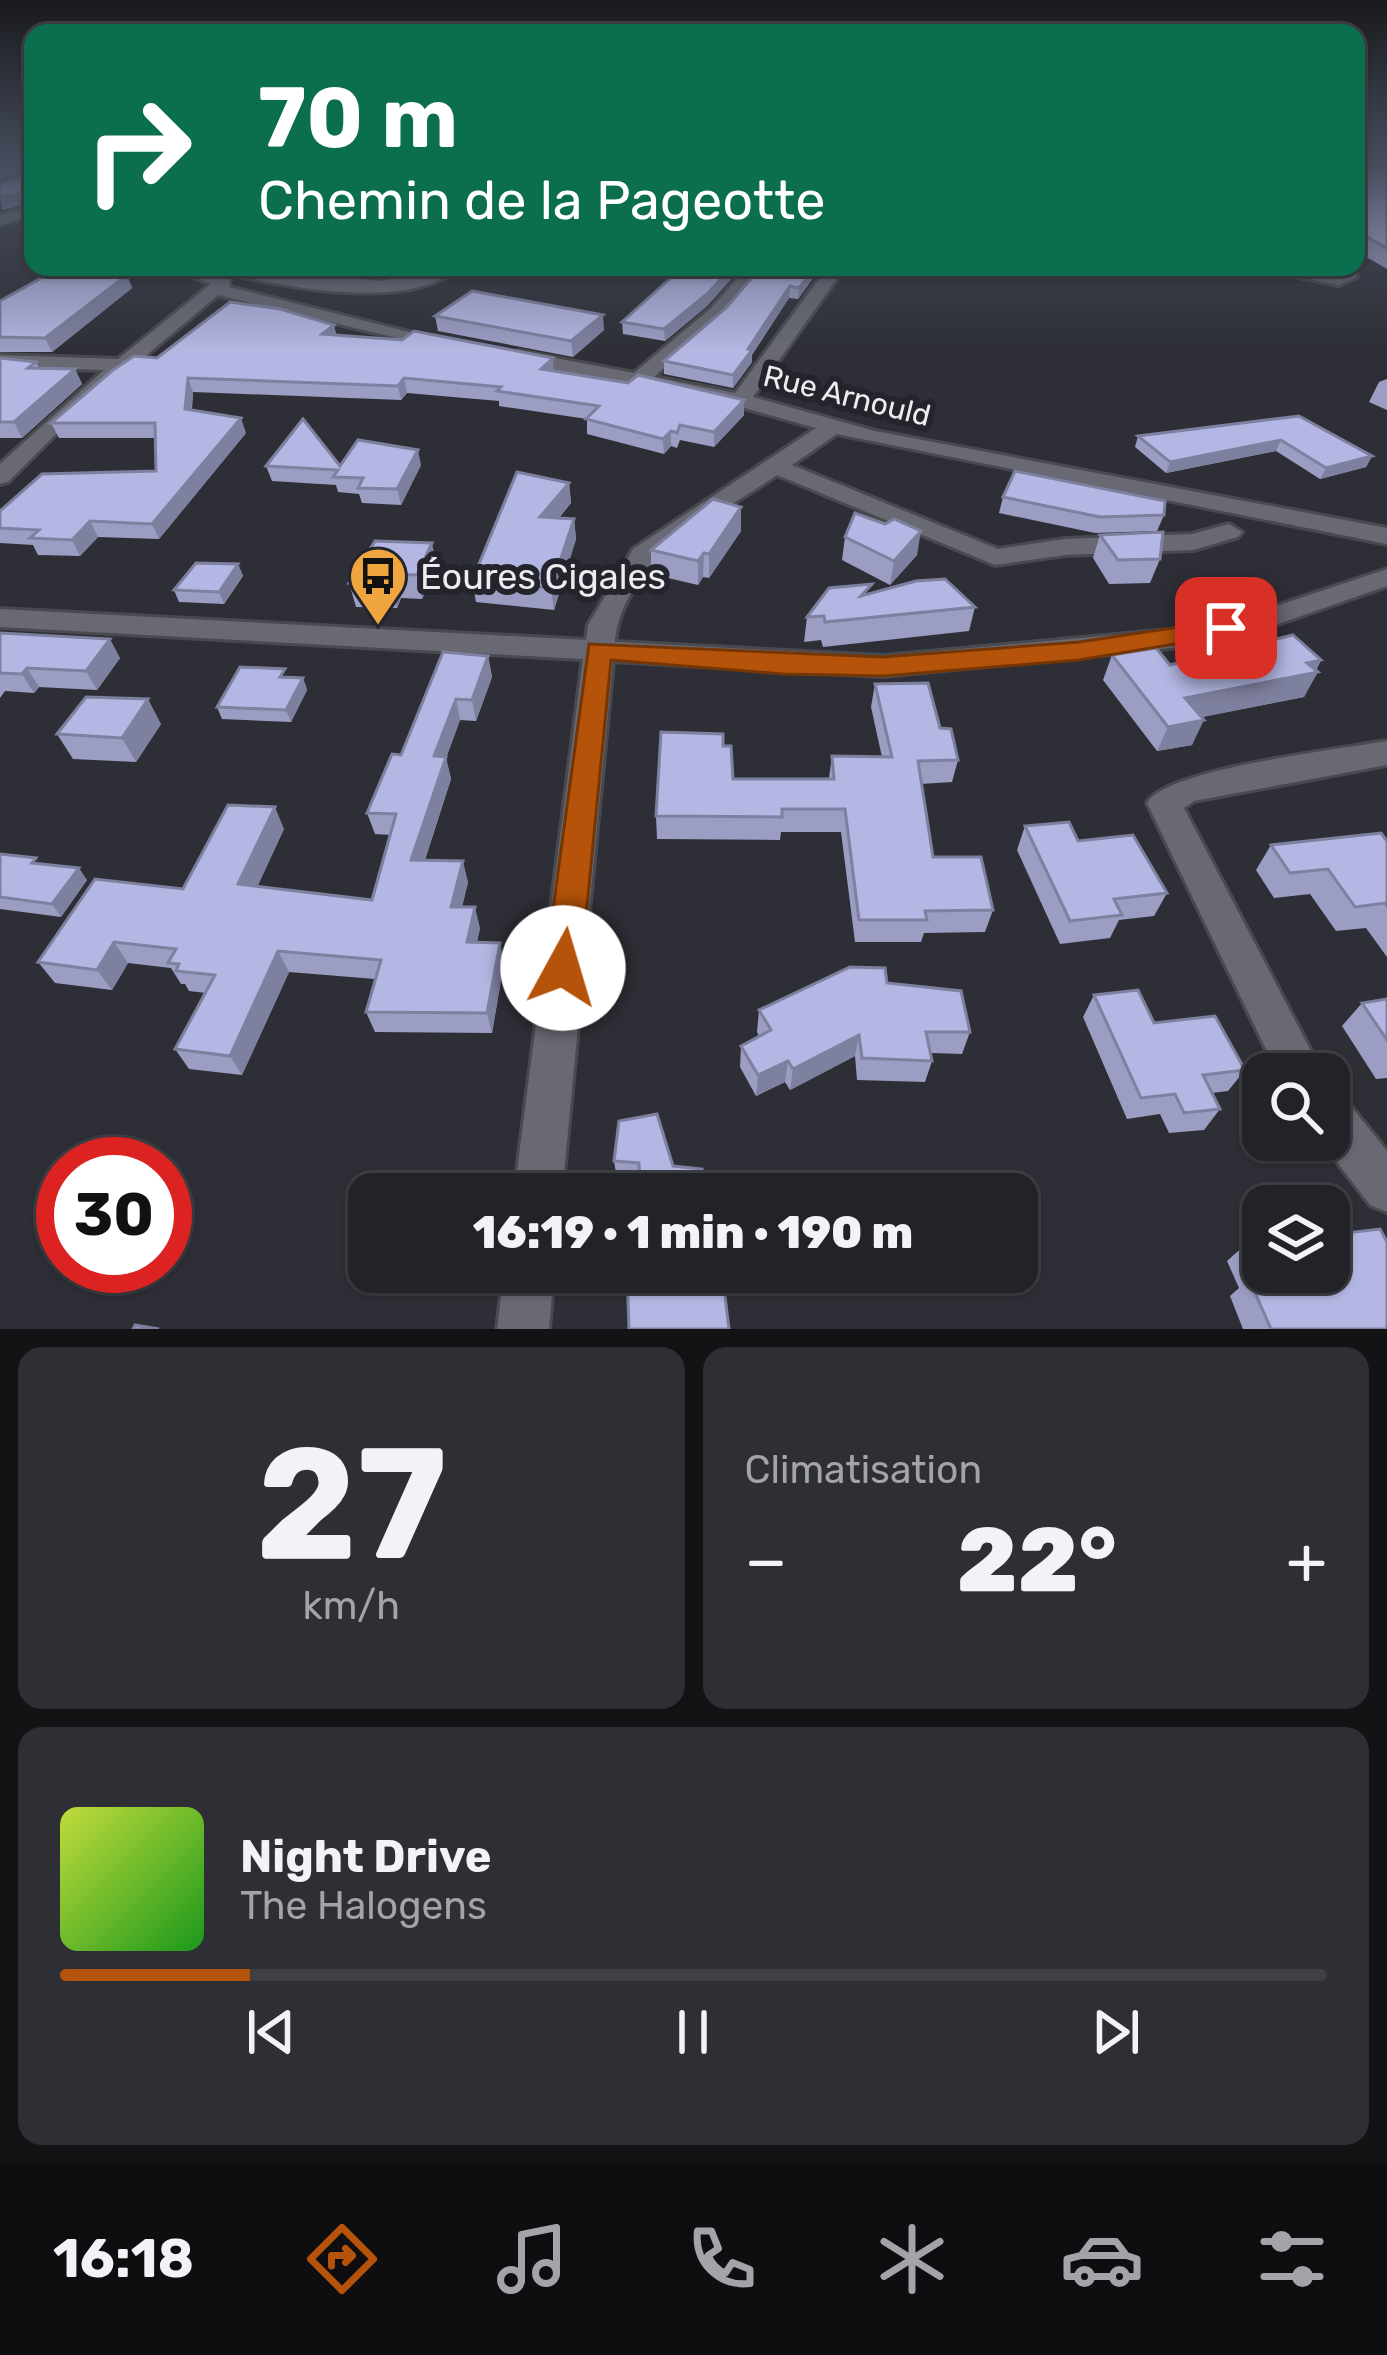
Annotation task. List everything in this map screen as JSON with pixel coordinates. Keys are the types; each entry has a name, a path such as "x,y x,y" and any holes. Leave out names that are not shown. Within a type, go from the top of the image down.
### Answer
{"street":[{"path":"0,477 64,413 231,278 375,286 415,284 432,276"},
{"path":"638,381 716,313 749,276"},
{"path":"740,400 830,276"},
{"path":"1313,276 1339,280 1349,276"},
{"name":"Rue Arnould","path":"231,278 340,322 740,400 872,437 1387,536"},
{"path":"0,361 123,365"},
{"path":"540,1173 602,625 641,555 836,425"},
{"path":"775,466 995,557"},
{"path":"966,568 995,557 1065,548 1192,542 1229,532"},
{"path":"0,618 883,667 1180,638 1271,617 1387,578"},
{"path":"1290,1053 1164,803 1186,790 1387,753"},
{"path":"1350,1141 1387,1188"},
{"path":"523,1329 527,1293"}],"building":[{"path":"1365,227 1387,227 1387,248 1365,236"},
{"path":"45,276 126,276 45,338 0,337 0,301"},
{"path":"673,276 724,276 664,329 622,322"},
{"path":"753,276 808,276 799,288 790,286 733,375 664,361 726,308"},
{"path":"472,291 603,315 571,341 435,316"},
{"path":"230,302 280,309 334,325 322,334 402,340 414,331 553,358 541,369 628,383 638,375 744,400 714,432 680,425 677,433 671,431 663,439 586,419 599,406 497,391 501,387 404,378 398,386 188,378 185,409 241,418 152,524 90,521 72,540 30,538 39,530 0,528 0,511 42,474 156,471 155,423 51,423 113,370 134,356 157,358"},
{"path":"0,358 36,362 28,368 75,369 14,422 0,422"},
{"path":"1299,416 1372,456 1326,468 1281,440 1170,462 1138,436"},
{"path":"303,419 340,466 358,440 418,450 397,489 358,488 363,478 333,477 338,470 266,466"},
{"path":"1015,471 1165,501 1164,515 1100,517 1003,497"},
{"path":"517,472 569,483 540,517 574,519 551,588 472,581"},
{"path":"713,499 741,507 709,554 698,561 651,550"},
{"path":"855,513 885,524 894,519 921,531 894,561 845,537"},
{"path":"1163,532 1160,559 1118,560 1100,535"},
{"path":"375,541 432,543 417,575 395,574 390,584 349,583"},
{"path":"196,563 238,564 219,592 174,590"},
{"path":"945,579 975,607 825,622 824,616 807,617 829,588 872,584 861,596 916,581"},
{"path":"0,633 110,639 86,671 27,668 22,674 0,673"},
{"path":"1293,635 1321,660 1307,663 1318,672 1185,698 1204,720 1168,727 1112,655 1156,648 1170,665"},
{"path":"443,652 488,656 472,700 456,699 434,756 446,757 411,860 463,861 451,907 475,907 467,942 500,943 487,1013 366,1012 381,960 278,951 230,1056 175,1049 215,975 176,971 179,964 168,963 176,949 114,942 97,970 38,962 95,879 183,889 228,805 275,807 238,884 372,900 396,814 367,813 392,754 401,755"},
{"path":"240,667 285,669 280,677 303,678 286,710 217,707"},
{"path":"928,683 940,728 951,729 958,760 918,761 933,857 981,857 993,910 925,911 927,920 859,920 845,809 782,809 782,817 656,816 661,732 723,734 723,746 731,746 733,779 834,779 832,756 892,757 875,684"},
{"path":"86,697 148,699 122,738 57,734"},
{"path":"1069,822 1078,841 1133,835 1167,893 1114,899 1122,915 1070,921 1025,826"},
{"path":"1381,833 1387,841 1387,906 1355,907 1328,869 1290,873 1271,845"},
{"path":"0,854 79,868 52,904 0,897"},
{"path":"850,967 885,968 887,983 961,991 970,1032 926,1032 932,1061 862,1058 859,1035 793,1069 788,1061 758,1075 741,1046 771,1030 759,1010"},
{"path":"1138,990 1154,1023 1215,1016 1242,1065 1242,1070 1203,1075 1220,1109 1184,1113 1175,1094 1141,1098 1094,995"},
{"path":"1387,999 1387,1040 1362,1003"},
{"path":"657,1114 673,1166 702,1169 702,1173 640,1173 639,1163 614,1161 619,1121"},
{"path":"1380,1229 1387,1242 1387,1329 1271,1329 1255,1293 1350,1293 1350,1233"},
{"path":"628,1293 725,1293 729,1329 629,1329"}],"place":[{"name":"Éoures Cigales","path":"378,627"}],"route":[{"path":"563,968 599,650 883,667 1079,651 1226,628"}]}
